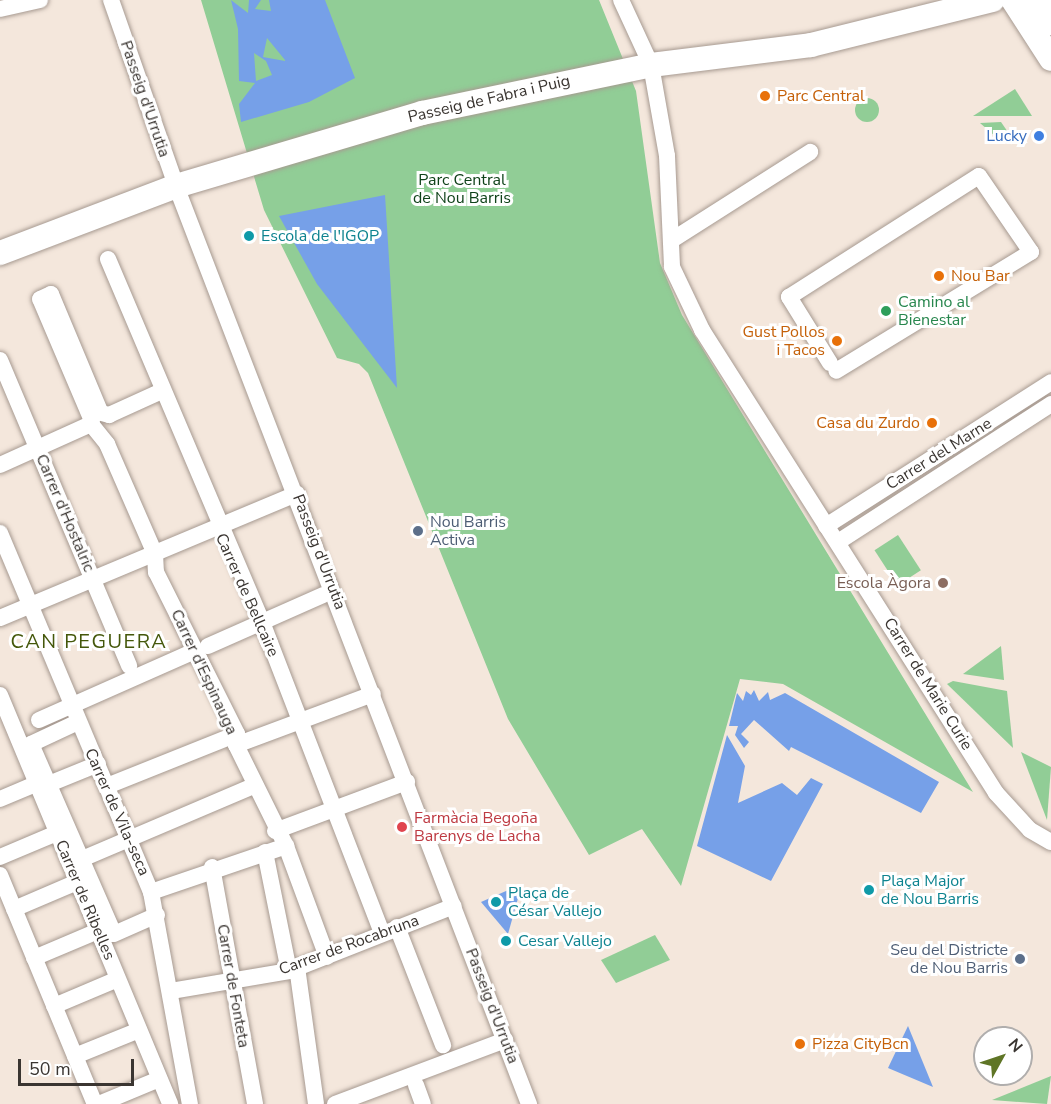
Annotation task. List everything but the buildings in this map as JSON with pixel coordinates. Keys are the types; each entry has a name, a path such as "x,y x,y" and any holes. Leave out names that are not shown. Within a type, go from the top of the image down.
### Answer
{"street":[{"path":"0,9 40,0"},
{"name":"Passeig d'Urrutia","path":"111,0 176,186 297,494 529,1104"},
{"name":"Carrer de Marie Curie","path":"621,0 651,65 667,156 672,267 702,330 1009,811 1051,842"},
{"name":"Passeig de Fabra i Puig","path":"0,253 176,186 422,113 651,65 811,45 993,0"},
{"path":"1013,0 1051,59"},
{"path":"1037,0 1051,23"},
{"path":"672,240 810,153"},
{"path":"979,176 1030,252 833,367 789,297 979,176"},
{"name":"Carrer de Bellcaire","path":"108,259 217,528 262,622 301,720 333,811 443,1045"},
{"name":"Carrer d'Espinauga","path":"94,416 51,294 40,299 155,555 156,572 237,739 253,786 275,831 286,846 327,957"},
{"name":"Carrer d'Hostalric","path":"0,360 129,666"},
{"name":"Carrer del Marne","path":"826,525 1051,382"},
{"path":"0,465 38,448 94,416 109,415 162,391"},
{"name":"Carrer del Marne","path":"838,542 1051,404"},
{"path":"0,618 297,494"},
{"name":"Carrer de Vila-seca","path":"0,533 151,892 171,991 189,1104"},
{"path":"208,646 323,595"},
{"path":"22,724 71,705 190,652"},
{"path":"107,786 237,739 301,720 373,694"},
{"name":"Carrer de Ribelles","path":"0,695 22,724 57,833 170,1104"},
{"path":"78,722 30,742 43,784 82,860 114,934 157,915"},
{"path":"0,799 98,764"},
{"path":"275,831 406,782"},
{"path":"82,860 253,786"},
{"path":"0,857 57,833"},
{"path":"151,892 212,867 286,846"},
{"path":"265,852 293,969 316,1104"},
{"name":"Carrer de Fonteta","path":"212,867 255,1104"},
{"path":"0,875 97,1104 159,1079"},
{"path":"14,909 77,882"},
{"name":"Carrer de Rocabruna","path":"171,991 233,982 293,969 454,906"},
{"path":"34,958 98,931"},
{"path":"54,1006 118,979"},
{"path":"75,1056 139,1030"},
{"path":"335,1104 505,1041"},
{"path":"416,1085 423,1104"}],"green space":[{"name":"Parc Central de Nou Barris","path":"201,0 599,0 636,91 660,263 682,315 973,792 783,684 740,679 681,886 642,829 589,855 508,719 368,373 359,364 337,358 264,210"},
{"path":"1015,89 1032,116 973,116"},
{"path":"867,98 876,101 879,110 876,119 867,122 858,119 855,110 858,101"},
{"path":"1001,122 1012,138 1003,143 980,123"},
{"path":"898,535 921,570 897,585 875,550"},
{"path":"1001,646 1004,680 963,674"},
{"path":"953,681 1007,691 1013,748 947,684"},
{"path":"1021,752 1051,767 1047,820"},
{"path":"655,935 670,960 616,983 601,960"},
{"path":"1051,1076 1047,1104 992,1100 1026,1086 1033,1086 1033,1083"}],"water":[{"path":"231,0 248,13 249,0 261,0 255,9 271,11 269,0 325,0 355,78 309,102 241,122 239,104 255,83 239,81 238,29","holes":["267,38 285,60 285,61 263,57","254,53 266,61 272,75 256,81"]},
{"path":"385,195 397,388 317,284 279,216"},
{"path":"754,690 759,701 768,692 770,700 785,693 939,782 921,813 791,747 789,751 754,720 741,734 749,742 744,748 735,735 738,726 729,726 737,693 743,701 746,691 751,695"},
{"path":"727,735 745,766 738,803 782,783 797,795 811,778 823,784 771,881 697,846"},
{"path":"522,884 508,934 481,902"},
{"path":"908,1026 933,1087 888,1068"}],"place":[{"name":"Parc Central","path":"765,96"},
{"name":"Lucky","path":"1039,136"},
{"name":"Escola de l'IGOP","path":"249,236"},
{"name":"Nou Bar","path":"939,276"},
{"name":"Camino al Bienestar","path":"886,311"},
{"name":"Gust Pollos i Tacos","path":"837,341"},
{"name":"Casa du Zurdo","path":"932,423"},
{"name":"Nou Barris Activa","path":"418,531"},
{"name":"Escola Àgora","path":"943,583"},
{"name":"Farmàcia Begoña Barenys de Lacha","path":"402,827"},
{"name":"Plaça Major de Nou Barris","path":"869,890"},
{"name":"Plaça de César Vallejo","path":"496,902"},
{"name":"Cesar Vallejo","path":"506,941"},
{"name":"Seu del Districte de Nou Barris","path":"1020,959"},
{"name":"Pizza CityBcn","path":"800,1044"}],"district":[{"name":"CAN PEGUERA","path":"89,641"}]}
